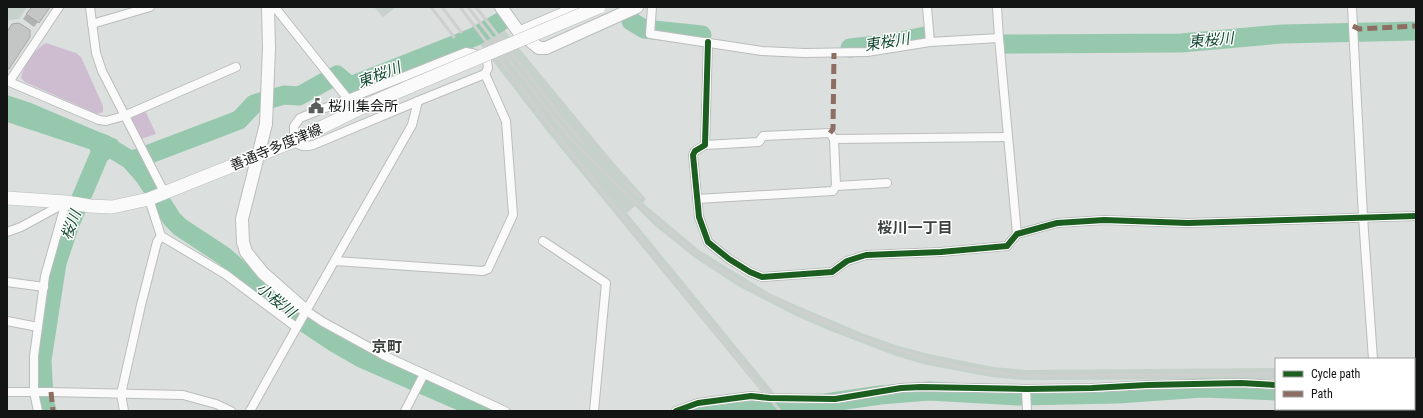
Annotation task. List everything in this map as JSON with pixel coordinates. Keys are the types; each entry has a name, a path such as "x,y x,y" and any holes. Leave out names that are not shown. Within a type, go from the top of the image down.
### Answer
{"main road":[{"name":"善通寺多度津線","path":"7,198 112,207 150,199 294,141 367,105 599,7"}],"street":[{"path":"59,7 8,82 99,120 106,121 124,116 236,66"},
{"path":"90,7 96,53 102,71 164,193"},
{"path":"92,24 150,7"},
{"path":"348,99 277,10 269,7 267,115 242,219 243,242 246,252 263,273 304,313 423,376 486,407 505,411"},
{"path":"501,7 518,31 540,48 546,48 637,7"},
{"path":"518,31 574,7"},
{"path":"652,7 650,34 762,51 804,53 867,52 930,42 999,38"},
{"path":"927,7 930,42"},
{"path":"997,7 1017,234"},
{"path":"1352,7 1363,217 1373,358"},
{"path":"705,145 708,42"},
{"path":"466,52 481,56 487,61 488,68 485,74 313,145 298,145 294,141 294,126 300,118 458,54 466,52"},
{"path":"335,261 483,271 488,269 513,215 506,121 485,74"},
{"path":"250,411 296,326 335,261 412,125 418,101"},
{"path":"697,199 833,191 836,186 834,139 830,133 763,136 759,142 705,145 695,151 693,155 697,199 699,217 708,242 729,259 750,272 762,277 832,272 847,261 866,255 941,252 1007,246 1017,234 1057,223 1104,220 1188,223 1416,216"},
{"path":"834,139 1008,137"},
{"path":"836,186 888,182"},
{"path":"150,199 162,236 225,274 296,326"},
{"path":"7,232 21,227 66,202"},
{"path":"38,411 34,392 34,356 45,276 66,202"},
{"path":"124,411 121,394 140,304 157,242 162,236"},
{"path":"543,240 606,283 594,411"},
{"path":"7,282 44,287"},
{"path":"7,321 38,327"},
{"path":"405,411 423,376"},
{"path":"676,411 698,403 751,396 770,398 835,399 901,388 921,387 1026,399 1092,388 1148,385 1275,385"},
{"path":"7,392 183,396 216,404 231,411"}],"shaded area":[{"path":"7,7 27,7 19,19 9,20 7,22"},
{"path":"374,7 396,7 383,17"},
{"path":"500,25 613,162 646,199 643,203 699,250 769,293 798,306 864,334 899,346 929,354 993,367 1026,370 1275,368 1275,379 1025,380 991,377 927,365 896,356 828,330 794,315 738,286 695,258 654,225 635,206 627,213 784,405 772,405 546,130 476,39"},
{"path":"46,43 76,53 81,57 103,106 103,112 97,114 25,82 21,78 30,58 42,45"},
{"path":"7,95 31,103 118,140 109,160 91,152 88,144 76,133 7,118"},
{"path":"144,108 156,134 141,139 128,115"}],"building":[{"path":"32,7 50,7 39,23 26,14"},
{"path":"19,23 30,30 30,37 9,69 7,69 7,32 12,24"}],"waterway":[{"name":"東桜川","path":"631,21 644,29 702,35"},
{"name":"東桜川","path":"130,160 139,158 239,120 254,104 284,95 299,96 337,75 350,86 474,37 500,22"},
{"name":"東桜川","path":"1005,44 1181,43 1282,34 1416,31"},
{"name":"東桜川","path":"850,48 886,44 925,36"},
{"name":"小桜川","path":"7,112 104,144 130,160 145,177 172,219 180,227 224,256 290,313 335,343 361,358 483,411"},
{"name":"桜川","path":"47,411 44,399 42,360 57,263 70,224 104,144"},
{"name":"小桜川","path":"696,411 743,404 767,405 825,403 880,395 929,391 1018,396 1118,394 1203,388 1275,391"}],"railway":[{"path":"431,7 454,37"},
{"path":"442,7 461,32"},
{"path":"460,7 551,127 780,411"},
{"path":"468,7 570,138 632,199 678,239 716,267 741,282 797,310 862,338 897,350 962,367 992,372 1025,376 1275,374"},
{"path":"476,7 582,142"},
{"path":"625,184 640,197"}],"marked path":[{"path":"1353,26 1359,29 1416,26"},
{"path":"830,133 833,129 834,53"},
{"path":"51,392 53,411"}],"cycle path":[{"path":"708,42 705,145 695,151 693,155 699,217 708,242 729,259 750,272 762,277 832,272 847,261 866,255 941,252 1007,246 1017,234 1057,223 1104,220 1188,223 1416,216"},
{"path":"676,411 698,403 751,396 770,398 835,399 901,388 921,387 1026,389 1241,383 1275,385"}],"place":[{"name":"桜川集会所","path":"316,106"}],"district":[{"name":"桜川一丁目","path":"915,228"},
{"name":"京町","path":"387,347"}]}
